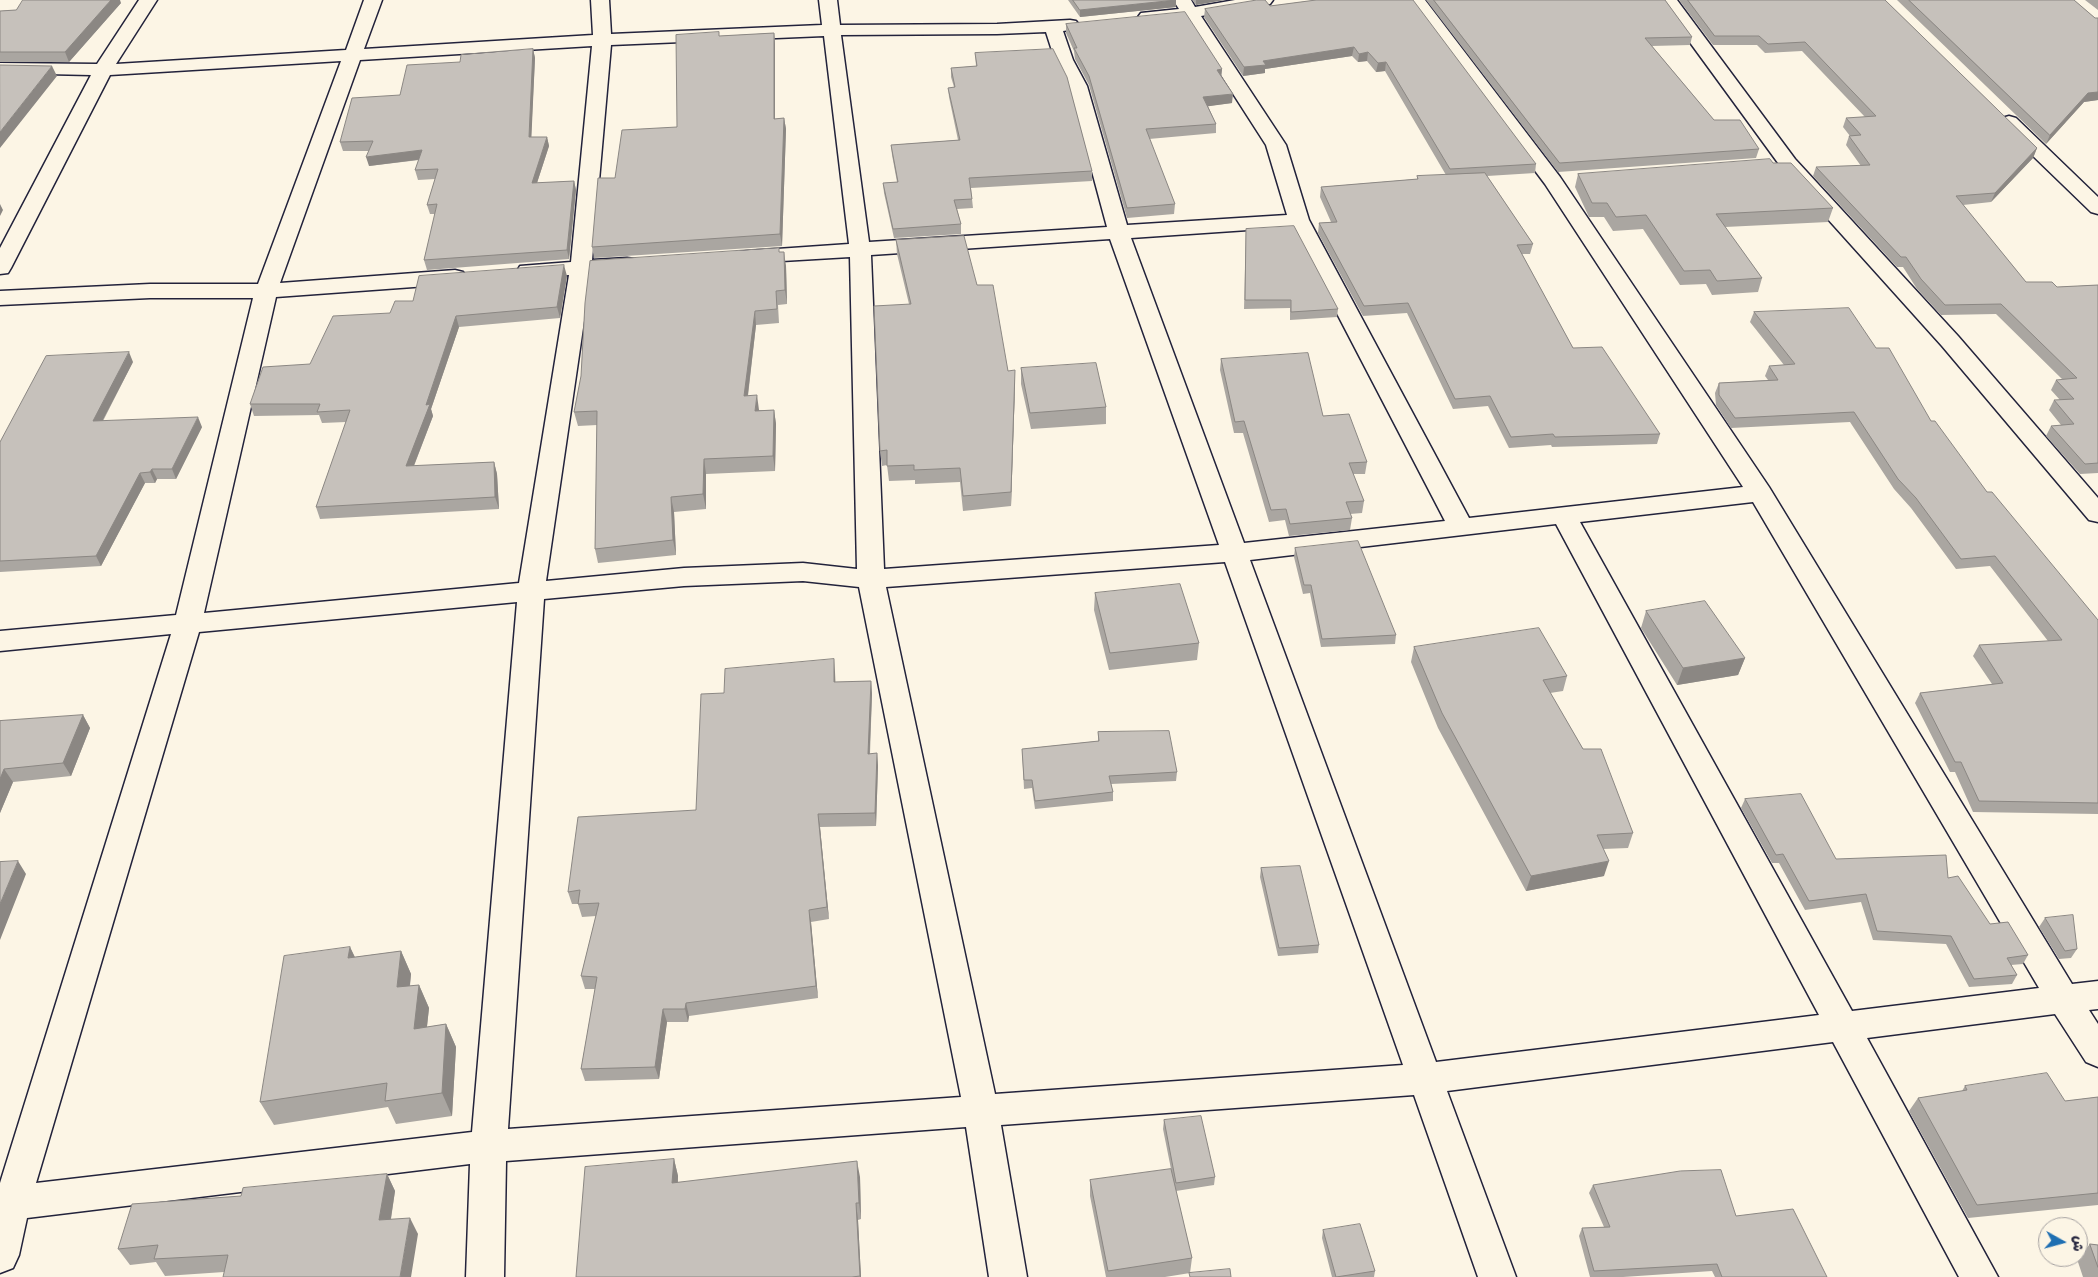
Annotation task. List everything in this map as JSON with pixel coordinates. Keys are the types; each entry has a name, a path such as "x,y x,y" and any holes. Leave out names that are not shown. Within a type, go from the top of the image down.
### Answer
{"street":[{"path":"0,268 103,70 148,0"},
{"path":"0,1255 6,1204 188,623 266,291 373,0"},
{"path":"485,1277 489,1146 531,591 581,267 602,40 600,0"},
{"path":"828,0 860,251 871,579 981,1110 1008,1277"},
{"path":"1132,19 1186,6 1264,0"},
{"path":"1416,0 1563,180 1760,493 2063,999 2098,1052"},
{"path":"1668,0 1778,164 1950,341 2098,514"},
{"path":"1186,6 1276,144 1300,220 1461,526"},
{"path":"0,68 103,70 602,40 831,30 1053,27 1092,23"},
{"path":"1053,27 1064,60 1078,86 1119,234 1497,1277"},
{"path":"1994,107 2098,208"},
{"path":"730,258 1119,234 1300,220"},
{"path":"512,272 650,263"},
{"path":"0,298 150,291 266,291 472,275"},
{"path":"0,641 684,577 803,572 871,579 1234,553 1760,493"},
{"path":"1564,515 1979,1277"},
{"path":"6,1204 489,1146 1425,1079 2098,995"}],"building":[{"path":"23,0 111,0 65,52 0,52 0,11 16,10"},
{"path":"1073,0 1176,0 1080,10"},
{"path":"1265,0 1270,6 1316,0 1413,0 1536,164 1450,169 1386,62 1378,63 1368,52 1359,54 1354,47 1263,61 1266,65 1244,67 1205,9"},
{"path":"1434,0 1665,0 1692,37 1645,38 1714,120 1740,120 1759,149 1560,163"},
{"path":"1688,0 1885,0 2037,148 1995,193 1956,196 2026,282 2052,282 2057,287 2098,285 2098,463 2085,464 2051,426 2074,424 2054,400 2074,399 2056,380 2077,378 2001,304 1945,305 1921,279 1906,257 1901,257 1816,167 1870,165 1849,136 1861,135 1846,118 1876,116 1805,42 1768,44 1759,36 1715,36"},
{"path":"1909,0 2074,0 2095,18 2098,18 2098,92 2088,93 2050,135"},
{"path":"1185,12 1222,69 1217,70 1233,94 1203,97 1216,124 1146,129 1175,204 1127,208 1089,76 1074,48 1077,48 1066,24"},
{"path":"719,32 719,36 774,33 774,119 784,118 780,234 592,247 598,178 615,178 622,130 677,127 676,35"},
{"path":"533,49 529,137 547,137 532,183 574,181 567,250 424,260 437,204 427,205 438,169 415,170 422,150 366,157 373,141 340,142 352,98 400,95 407,65 460,62 461,55"},
{"path":"1053,49 1067,77 1092,171 969,178 972,199 954,200 961,224 893,229 883,183 898,182 891,145 960,140 948,88 955,87 951,68 977,66 975,53"},
{"path":"0,65 52,66 0,132"},
{"path":"1770,159 1773,163 1791,163 1833,208 1716,214 1762,278 1717,281 1710,270 1684,271 1646,215 1616,217 1607,203 1592,203 1578,174"},
{"path":"1485,173 1533,244 1517,245 1573,348 1602,347 1660,434 1555,437 1553,434 1511,437 1490,396 1455,399 1408,303 1364,306 1319,223 1337,222 1321,187 1418,179 1417,176"},
{"path":"1294,226 1338,309 1291,312 1291,300 1245,300 1246,229"},
{"path":"964,236 977,285 993,285 1008,371 1015,370 1011,492 963,496 960,468 914,470 914,465 887,466 887,450 880,451 874,306 911,304 896,240"},
{"path":"779,248 779,252 784,252 785,290 776,291 777,309 755,311 744,396 757,395 755,411 774,410 773,456 704,459 703,494 671,497 673,540 595,549 597,411 574,412 581,376 585,303 590,261"},
{"path":"564,265 557,307 456,316 426,405 430,404 406,466 494,462 495,497 316,507 350,410 317,412 320,404 250,404 263,367 310,364 333,316 390,313 395,301 413,301 419,276"},
{"path":"1849,308 1876,348 1889,348 1931,421 1935,421 1987,492 1992,492 2098,620 2098,803 1979,801 1961,762 1955,762 1920,693 2003,683 1979,645 2062,640 1995,556 1961,559 1916,498 1898,479 1854,412 1735,418 1719,395 1719,383 1778,380 1769,366 1795,364 1754,312"},
{"path":"129,352 93,421 198,417 172,469 152,469 150,472 140,473 96,556 0,561 0,442 46,356"},
{"path":"1308,353 1323,416 1349,414 1367,462 1349,463 1364,501 1346,502 1352,518 1290,524 1286,509 1271,510 1244,421 1235,422 1221,359"},
{"path":"1096,363 1106,407 1030,413 1021,368"},
{"path":"1358,541 1396,635 1322,639 1311,585 1304,585 1295,548"},
{"path":"1180,584 1199,643 1110,653 1095,593"},
{"path":"1705,601 1745,658 1683,668 1646,611"},
{"path":"1539,628 1567,676 1543,680 1583,749 1601,749 1633,833 1597,835 1609,861 1531,876 1442,713 1414,647"},
{"path":"834,659 834,682 871,681 868,754 877,753 875,813 818,814 827,907 809,910 816,986 686,1003 685,1009 663,1009 655,1067 581,1069 597,977 581,976 599,903 578,904 580,890 568,892 578,817 696,810 701,694 724,693 725,669"},
{"path":"83,715 63,763 4,769 0,779 0,721"},
{"path":"1169,731 1177,772 1109,776 1113,792 1035,801 1032,780 1024,780 1022,749 1099,741 1098,732"},
{"path":"1801,794 1836,859 1946,855 1948,878 1958,876 1990,924 2008,922 2028,955 2007,958 2017,975 1974,979 1951,936 1877,931 1866,894 1809,901 1783,854 1776,855 1745,799"},
{"path":"18,861 0,904 0,862"},
{"path":"1300,866 1319,945 1279,948 1261,868"},
{"path":"2073,915 2077,949 2065,951 2045,918"},
{"path":"350,947 348,958 401,951 397,987 419,985 414,1029 446,1024 442,1093 385,1101 387,1083 260,1102 284,956"},
{"path":"2047,1073 2065,1101 2098,1097 2098,1193 1977,1205 1918,1098 1967,1090 1965,1086"},
{"path":"1201,1116 1215,1177 1176,1183 1164,1120"},
{"path":"674,1159 672,1183 857,1161 859,1203 856,1203 860,1276 576,1277 585,1167"},
{"path":"1171,1169 1192,1258 1108,1271 1090,1180"},
{"path":"1721,1170 1736,1216 1793,1209 1827,1277 1722,1277 1717,1264 1594,1271 1582,1228 1610,1227 1593,1185 1680,1171"},
{"path":"387,1174 379,1220 410,1218 400,1277 223,1277 228,1255 154,1259 158,1245 118,1249 132,1204 241,1196 243,1188"},
{"path":"1360,1224 1375,1271 1336,1277 1323,1230"},
{"path":"2090,1244 2098,1245 2098,1267"},
{"path":"1230,1269 1231,1277 1190,1277 1189,1273"}]}
